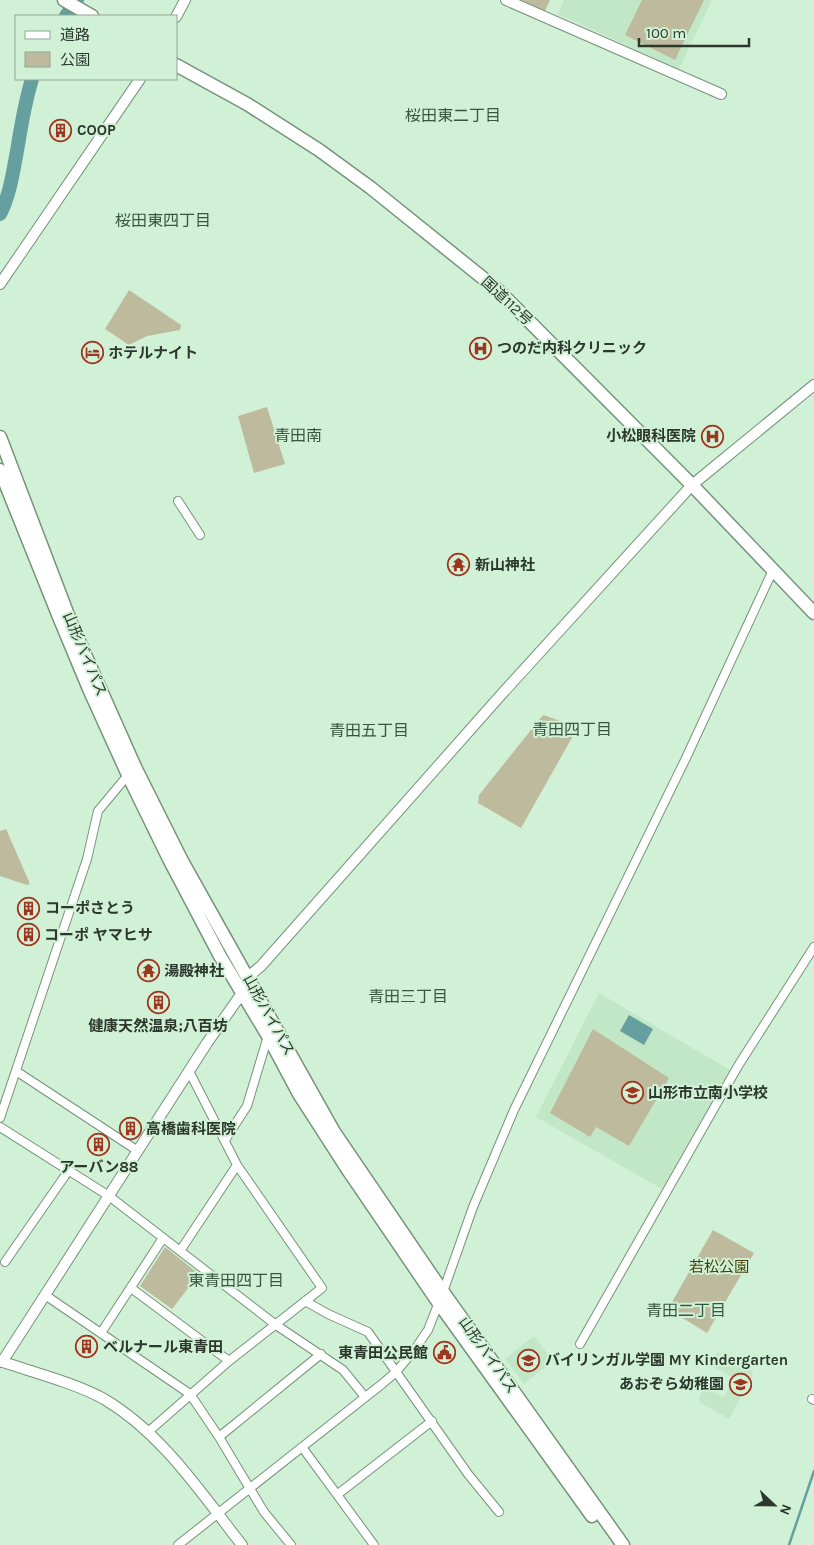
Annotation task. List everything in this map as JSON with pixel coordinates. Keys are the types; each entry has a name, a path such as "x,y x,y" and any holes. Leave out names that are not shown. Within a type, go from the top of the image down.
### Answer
{"highway":[{"path":"64,0 89,15"},
{"name":"国道112号","path":"178,66 247,104 319,150 371,188 500,291 692,485 814,614"},
{"name":"山形バイパス","path":"0,437 71,623 135,767 182,861 334,1132 441,1297 612,1545"},
{"name":"山形バイパス","path":"0,470 58,617 128,774 198,915 268,1036 299,1094 346,1167 623,1545"}],"street":[{"path":"177,15 185,0"},
{"path":"506,0 721,94"},
{"path":"0,284 139,80"},
{"path":"242,1545 166,1449 128,1415 103,1398 68,1384 1,1363 242,993 248,977 261,966 500,696 692,485 814,385"},
{"path":"178,501 200,535"},
{"path":"178,1545 396,1372 428,1330 473,1207 514,1110 686,758 774,570"},
{"path":"0,1118 87,859 98,811 128,774"},
{"path":"580,1344 742,1060 814,947"},
{"path":"225,1140 247,1106 268,1036"},
{"path":"16,1071 138,1151"},
{"path":"148,1432 229,1361 322,1288 237,1165 189,1072"},
{"path":"0,1127 109,1196 276,1324 343,1370 365,1397"},
{"path":"180,1250 237,1165"},
{"path":"5,1262 69,1170"},
{"path":"101,1333 163,1238"},
{"path":"131,1288 229,1361"},
{"path":"44,1295 190,1394 251,1488 264,1512 291,1545"},
{"path":"305,1301 328,1314 368,1332 468,1474 499,1512"},
{"path":"219,1437 321,1354"},
{"path":"338,1494 432,1421"},
{"path":"302,1447 374,1545"}],"shaded area":[{"path":"564,0 712,0 679,69 558,14"},
{"name":"山形市立南小学校","path":"599,993 730,1070 662,1189 536,1117"},
{"name":"バイリンガル学園 MY Kindergarten","path":"534,1336 553,1361 524,1384 505,1359"},
{"name":"あおぞら幼稚園","path":"717,1352 752,1371 753,1375 729,1419 699,1400 701,1392 706,1389 724,1397 734,1378 710,1365"}],"green space":[{"path":"521,0 550,0 545,11"},
{"path":"642,0 704,0 675,60 625,35"},
{"path":"129,290 181,325 180,330 147,336 129,345 105,329"},
{"path":"267,407 285,464 254,473 238,416"},
{"path":"543,715 578,727 521,828 478,803 479,795"},
{"path":"6,829 30,884 27,885 0,876 0,831"},
{"path":"593,1029 669,1078 629,1146 596,1127 590,1137 550,1113"},
{"name":"若松公園","path":"713,1230 754,1253 707,1333 668,1309"},
{"path":"165,1247 199,1274 172,1309 140,1286"}],"water":[{"path":"629,1015 653,1029 644,1045 620,1031"}],"waterway":[{"path":"67,15 77,0"},
{"path":"0,214 11,183 23,114 32,80"},
{"path":"789,1545 814,1471"}],"place":[{"name":"COOP","path":"61,130"},
{"name":"つのだ内科クリニック","path":"481,348"},
{"name":"ホテルナイト","path":"92,353"},
{"name":"小松眼科医院","path":"712,436"},
{"name":"新山神社","path":"459,565"},
{"name":"コーポさとう","path":"29,908"},
{"name":"コーポ ヤマヒサ","path":"28,935"},
{"name":"湯殿神社","path":"148,971"},
{"name":"健康天然温泉;八百坊","path":"158,1003"},
{"name":"山形市立南小学校","path":"632,1093"},
{"name":"高橋歯科医院","path":"130,1129"},
{"name":"アーバン88","path":"99,1144"},
{"name":"ベルナール東青田","path":"87,1347"},
{"name":"東青田公民館","path":"444,1353"},
{"name":"バイリンガル学園 MY Kindergarten","path":"529,1360"},
{"name":"あおぞら幼稚園","path":"740,1384"}],"district":[{"name":"桜田東二丁目","path":"453,115"},
{"name":"桜田東四丁目","path":"163,220"},
{"name":"青田南","path":"298,435"},
{"name":"青田四丁目","path":"572,729"},
{"name":"青田五丁目","path":"369,730"},
{"name":"青田三丁目","path":"408,996"},
{"name":"東青田四丁目","path":"236,1280"},
{"name":"青田二丁目","path":"686,1310"}]}
